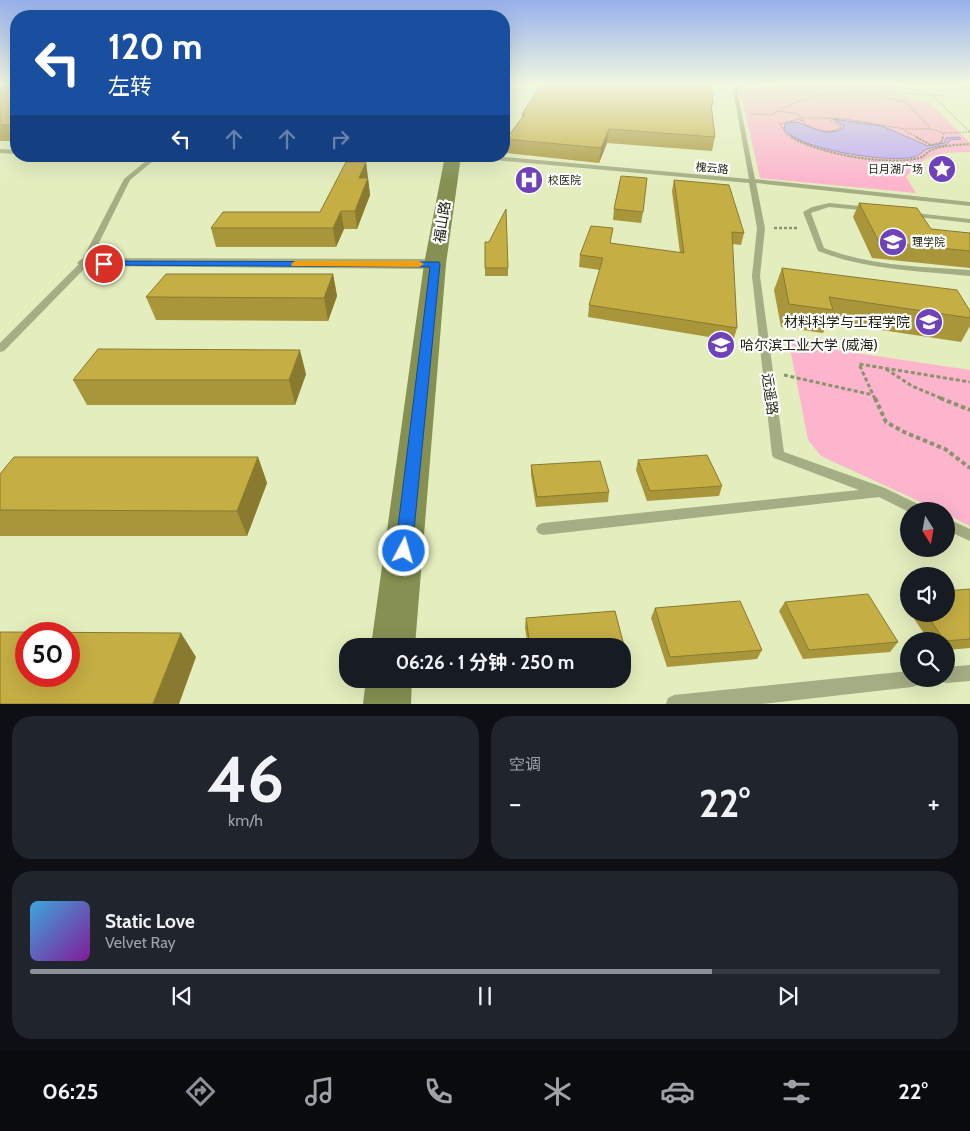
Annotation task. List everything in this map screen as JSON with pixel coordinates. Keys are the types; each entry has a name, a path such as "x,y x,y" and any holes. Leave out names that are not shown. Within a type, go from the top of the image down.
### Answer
{"main road":[{"name":"福山路","path":"394,638 435,264 451,162"},
{"path":"386,704 388,688"}],"street":[{"path":"85,264 435,264"}],"lane":[{"name":"远遥路","path":"741,117 754,181 761,228 756,276 778,454 880,492 901,502"},
{"name":"槐云路","path":"510,159 754,181 970,204"},
{"path":"0,349 85,264 127,179 148,162"},
{"path":"953,202 969,221"},
{"path":"875,210 838,205 816,206 807,212 821,249 838,256 858,262 970,273"},
{"path":"902,213 969,221"},
{"path":"542,529 880,492"},
{"path":"955,528 970,536"},
{"path":"955,674 970,673"},
{"path":"674,704 900,680"}],"path":[{"path":"920,117 931,129"},
{"path":"955,117 970,132"},
{"path":"970,132 944,133 931,129 904,130 847,119 826,118 803,118 789,120 780,124 781,129 786,134 798,141 819,149 861,158 919,158 934,149 970,144"},
{"path":"789,120 804,121 806,126 825,131 833,131 841,127 826,118"},
{"path":"904,130 931,145 941,143 944,133"},
{"path":"761,228 813,228"},
{"path":"970,382 859,364 886,422 904,432 945,448 970,468"},
{"path":"884,368 912,386 970,410"},
{"path":"767,371 873,395"}],"shaded area":[{"path":"746,117 944,117 970,143 970,152 942,154 928,158 914,169 906,177 916,193 760,178"},
{"path":"833,119 882,126 928,146 944,143 946,138 959,137 961,139 950,140 946,145 927,149 914,157 885,158 825,149 807,143 784,129 785,124 792,122 827,132 843,128 844,126"},
{"path":"789,343 970,370 970,526 955,518 955,502 921,502 821,456 808,440"}],"building":[{"path":"0,117 10,117 10,125 0,125"},
{"path":"523,117 713,117 715,137 609,129 601,148 510,139 510,134"},
{"path":"346,162 366,162 359,178 368,178 355,211 341,211 333,228 211,228 223,212 320,212"},
{"path":"621,176 647,178 643,212 614,209"},
{"path":"674,180 729,185 744,233 732,232 737,328 589,305 603,258 580,255 591,226 613,228 610,243 684,253"},
{"path":"859,203 917,208 931,229 970,233 970,251 879,242"},
{"path":"506,209 508,268 485,268 485,242 489,242"},
{"path":"782,268 957,290 970,311 970,318 829,297 833,310 789,304"},
{"path":"166,274 333,274 324,298 146,297"},
{"path":"98,349 300,350 289,380 73,380"},
{"path":"707,455 722,486 650,491 638,460"},
{"path":"14,457 258,457 237,511 0,510 0,474"},
{"path":"600,461 609,492 537,497 531,465"},
{"path":"970,589 970,639 955,640 955,632 939,632 932,622 955,622 955,590"},
{"path":"868,594 898,642 809,650 785,602"},
{"path":"740,601 762,650 670,657 655,608"},
{"path":"615,611 622,638 529,638 526,618"},
{"path":"0,632 15,632 15,687 80,687 80,632 181,633 153,704 0,704"}],"slow traffic":[{"path":"295,264 419,264"}],"place":[{"name":"日月湖广场","path":"942,169"},
{"name":"校医院","path":"529,180"},
{"name":"理学院","path":"893,242"},
{"name":"材料科学与工程学院","path":"929,322"},
{"name":"哈尔滨工业大学 (威海)","path":"721,345"}],"route":[{"path":"104,264 435,264 404,551"}]}
